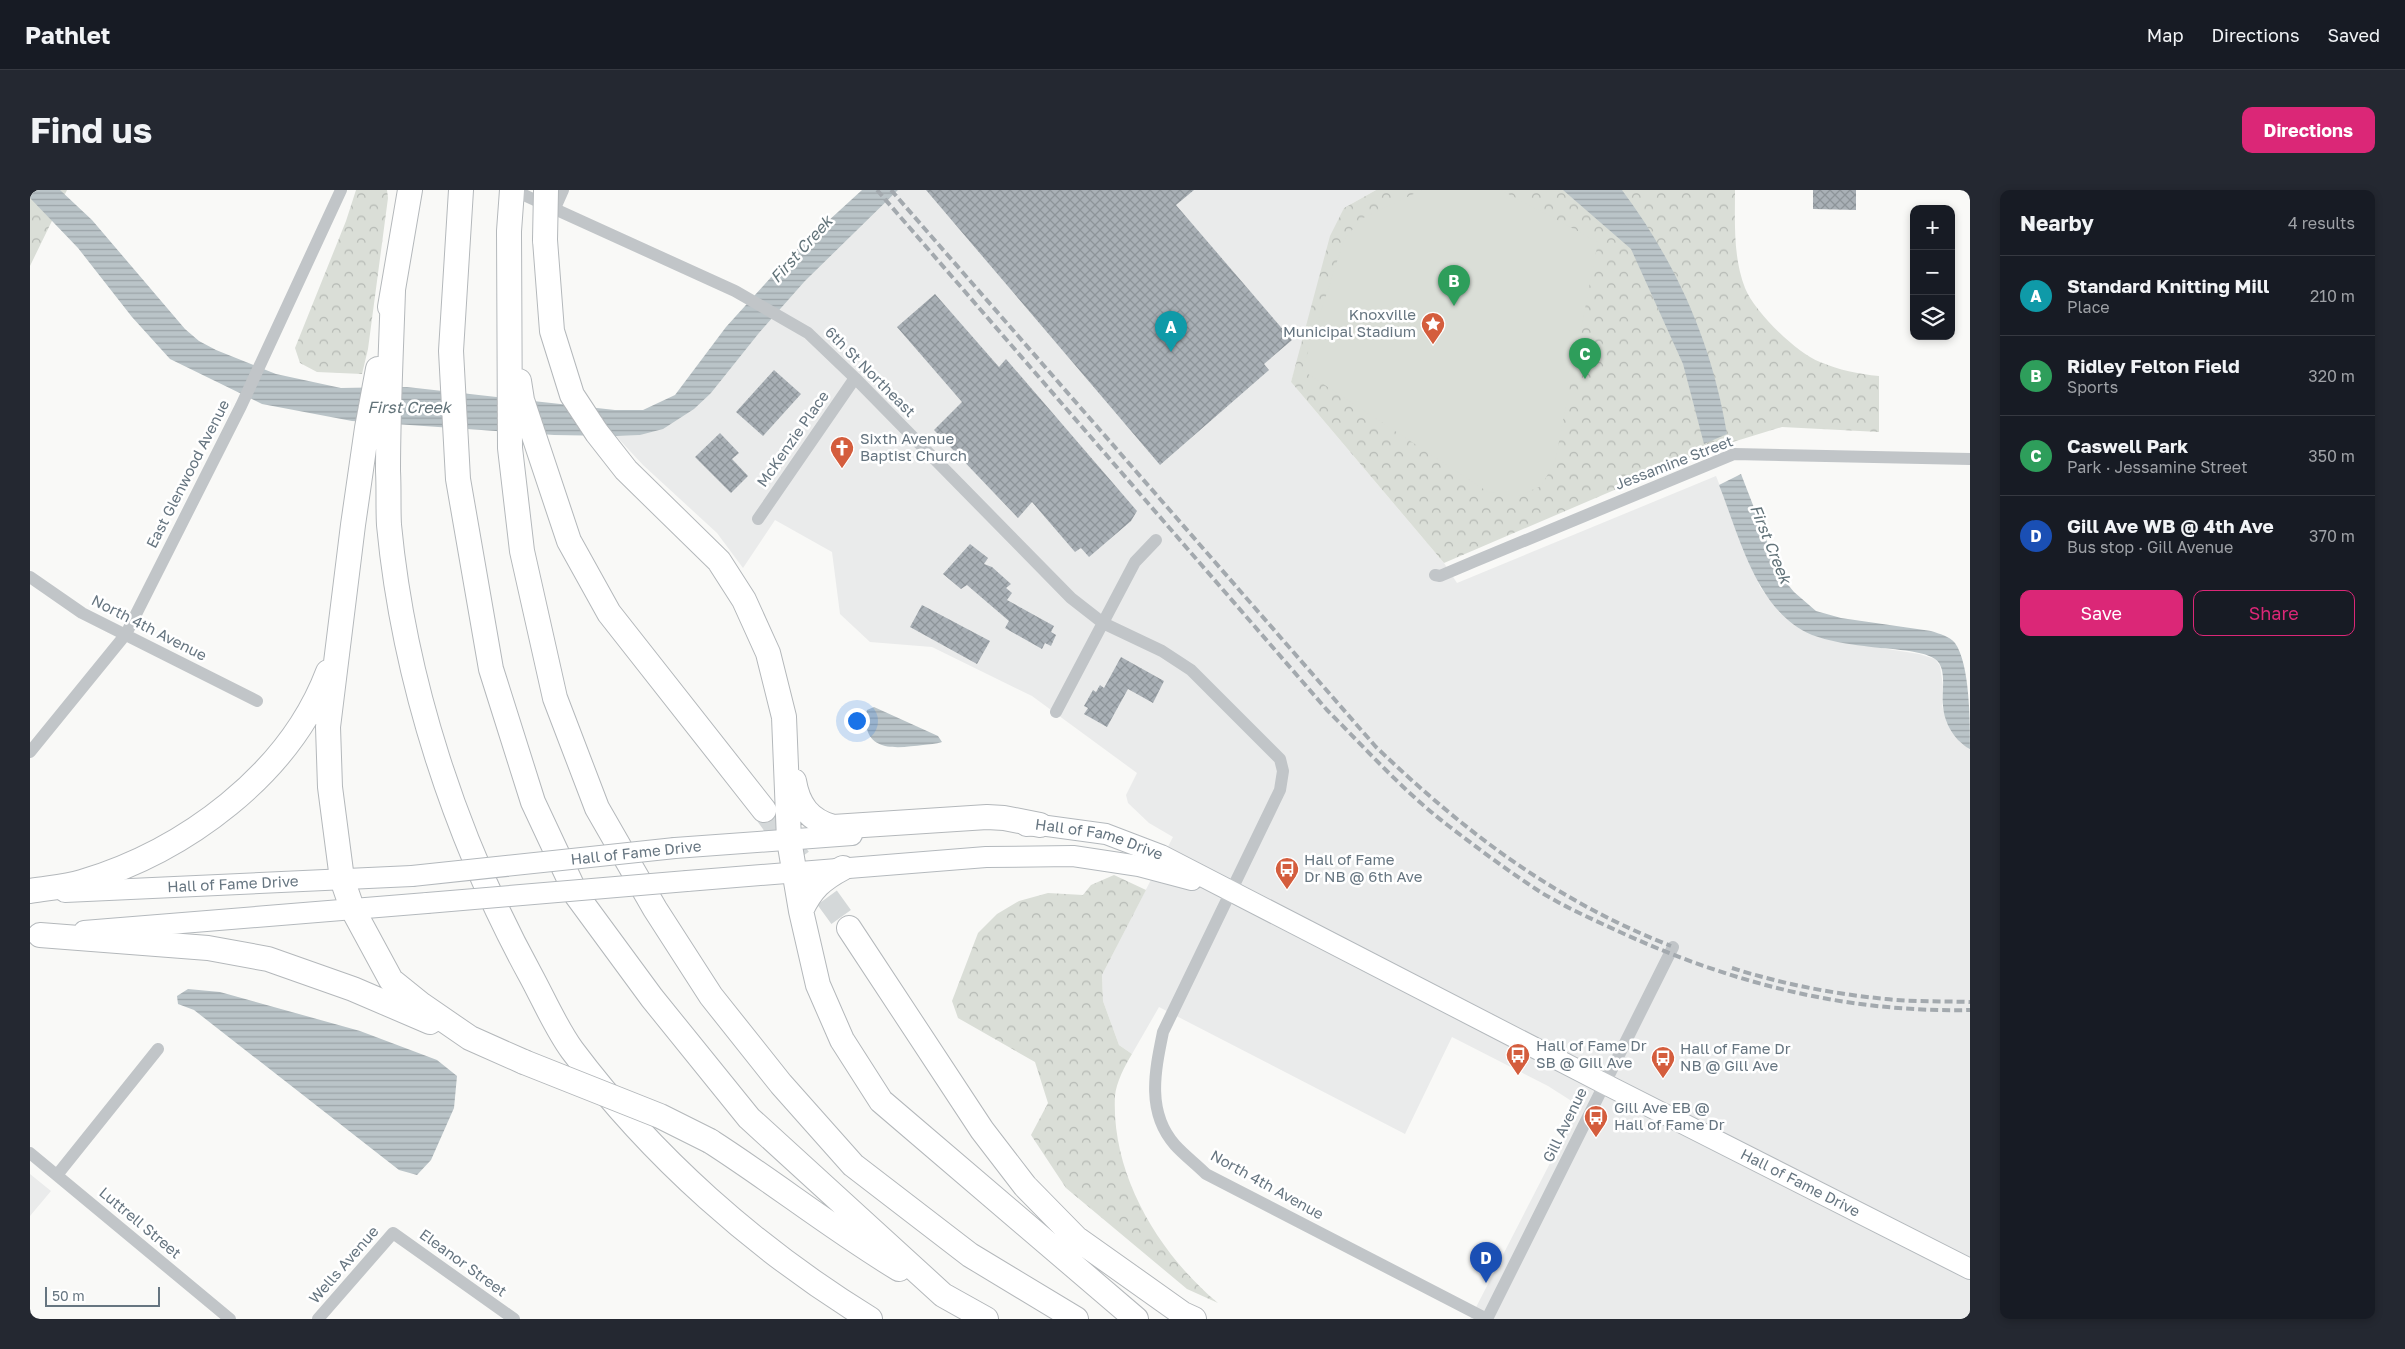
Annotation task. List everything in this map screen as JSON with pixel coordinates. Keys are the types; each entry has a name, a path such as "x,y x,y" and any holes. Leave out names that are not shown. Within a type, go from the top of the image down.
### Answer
{"highway":[{"path":"512,190 509,231 510,448 521,540 555,698 597,808 655,908 711,996 782,1084 853,1165 970,1255 1076,1319"},
{"path":"410,191 367,428 353,525 340,643 328,727 330,787 342,879 352,908 392,980 422,1005 470,1038"},
{"path":"550,199 545,240 552,331 572,395 597,434 626,470 718,561 744,600 768,653 784,717 789,840 801,911 818,985 842,1040 881,1102 1136,1319"},
{"path":"460,201 451,351 458,479 491,668 533,802 578,896 652,998 749,1118 943,1295"},
{"path":"393,290 388,426 389,524 401,607 420,698 456,812 500,920 570,1047 636,1130 721,1210 824,1291 870,1319"},
{"path":"509,319 522,400 569,541 609,613 764,810"},
{"path":"30,892 81,882 144,859 201,826 250,786 298,731 321,692 340,643"},
{"path":"785,735 799,803 823,824 845,827 987,816 1040,826"},
{"path":"801,911 814,888 825,878 843,868"},
{"path":"849,928 982,1130 1025,1186 1076,1238 1183,1314 1194,1319"},
{"path":"35,935 208,948 268,959 352,989 524,1062 660,1116 710,1141 756,1171 860,1246 986,1319"}],"main road":[{"name":"Hall of Fame Drive","path":"30,892 412,876 675,848 1040,826 1106,834 1161,855 1603,1083 1970,1269"},
{"name":"Hall of Fame Drive","path":"35,935 986,857 1073,856 1139,866 1230,891"}],"street":[{"name":"East Glenwood Avenue","path":"30,752 126,634 241,406 341,190"},
{"name":"6th St Northeast","path":"512,190 550,199 735,291 808,333 855,378 1071,598 1103,622 1162,651 1191,670 1280,758 1283,770"},
{"path":"550,199 563,190"},
{"name":"McKenzie Place","path":"758,519 855,378"},
{"name":"Jessamine Street","path":"1435,575 1440,576 1734,454 1970,460"},
{"path":"1056,712 1135,562 1156,540"},
{"name":"North 4th Avenue","path":"30,577 82,613 257,701"},
{"name":"North 4th Avenue","path":"1283,770 1280,790 1163,1032 1154,1076 1156,1113 1174,1144 1206,1174 1487,1319"},
{"name":"Gill Avenue","path":"1487,1319 1672,947"},
{"path":"58,1175 158,1049"},
{"name":"Luttrell Street","path":"30,1153 230,1319"},
{"name":"Wells Avenue","path":"318,1319 393,1233"},
{"name":"Eleanor Street","path":"393,1233 514,1319"}],"shaded area":[{"path":"898,190 1376,190 1344,208 1291,382 1444,563 1457,583 1716,476 1760,587 1780,613 1812,635 1831,640 1919,654 1935,659 1940,666 1943,686 1942,705 1947,724 1953,733 1970,749 1970,1319 1470,1319 1565,1134 1573,1108 1570,1100 1548,1086 1452,1037 1405,1134 1159,1007 1132,1054 1119,1045 1103,1001 1102,975 1173,837 1149,823 1128,803 1126,795 1137,773 1032,696 932,647 870,642 840,614 832,552 775,520 743,568 717,533 643,465 616,436 640,435 711,393 759,333 805,281"},
{"path":"30,1174 51,1191 30,1216"}],"green space":[{"path":"30,190 67,190 30,266"},
{"path":"356,190 387,190 388,198 368,349 362,374 317,372 300,363 295,348 346,221"},
{"path":"1376,190 1735,190 1738,264 1745,288 1750,297 1766,319 1788,341 1810,357 1841,369 1879,376 1879,432 1782,427 1710,449 1444,563 1291,382 1330,236 1344,208"},
{"path":"1422,190 1501,190 1598,242 1555,462 1541,486 1518,496 1488,492 1302,370 1344,240 1361,219"},
{"path":"1114,875 1146,890 1102,975 1103,1001 1119,1045 1132,1054 1121,1074 1115,1096 1116,1126 1121,1155 1130,1183 1158,1237 1196,1283 1218,1303 1187,1289 1066,1188 1031,1135 1048,1103 1035,1062 958,1018 952,1001 978,933 997,914 1019,901 1048,893 1083,895 1091,885"}],"water":[{"name":"First Creek","path":"30,190 60,190 92,220 185,329 199,341 216,350 276,374 341,388 407,387 615,410 643,410 675,395 726,327 792,254 862,190 898,190 805,281 759,333 711,393 694,409 663,429 640,435 616,436 554,435 352,421 262,404 170,359 132,317 78,248 30,198"},
{"path":"1563,190 1622,190 1642,218 1675,276 1702,336 1712,368 1727,434 1704,444 1683,364 1631,249"},
{"name":"First Creek","path":"1741,474 1780,575 1794,592 1816,611 1841,618 1931,631 1947,637 1955,643 1964,664 1966,678 1970,749 1958,740 1946,720 1943,701 1943,674 1939,663 1935,659 1911,651 1831,641 1818,637 1793,624 1777,609 1752,570 1719,485"},
{"path":"874,707 938,736 942,742 890,747 876,742 870,737 866,722 867,710"},
{"path":"188,989 220,992 360,1031 437,1060 457,1076 454,1108 431,1160 417,1175 399,1170 194,1010 178,1004 177,996"}],"building":[{"path":"926,190 1194,190 1176,205 1292,340 1264,364 1269,370 1160,465"},
{"path":"1813,190 1856,190 1856,210 1813,209"},
{"path":"935,294 999,367 1006,359 1137,511 1131,521 1089,557 1081,548 1075,552 1032,502 1018,518 934,430 962,402 897,327"},
{"path":"774,370 801,394 763,436 736,412"},
{"path":"720,433 739,453 732,459 748,476 731,493 695,457"},
{"path":"970,544 988,558 984,564 992,567 1011,584 1006,588 1012,593 1007,600 1054,626 1051,632 1056,635 1051,646 1045,643 1042,649 1005,628 1009,621 967,585 961,589 943,574"},
{"path":"922,605 990,641 977,664 910,627"},
{"path":"1121,657 1164,681 1153,703 1128,689 1107,727 1084,714 1088,708 1084,706 1093,690 1096,692 1100,685 1104,688"}],"tunnel":[{"path":"764,810 849,928"}],"railway":[{"path":"877,190 1327,710 1387,771 1433,814 1507,869 1561,904 1620,932 1704,966 1747,980 1834,1000 1924,1010 1970,1010"},
{"path":"891,190 1376,747 1444,808 1513,861 1588,908 1628,928 1671,946"},
{"path":"1732,968 1789,984 1847,994 1896,1000 1970,1002"}],"place":[{"name":"Ridley Felton Field","path":"1454,306"},
{"name":"Knoxville Municipal Stadium","path":"1433,345"},
{"name":"Standard Knitting Mill","path":"1171,352"},
{"name":"Caswell Park","path":"1585,379"},
{"name":"Sixth Avenue Baptist Church","path":"842,469"},
{"name":"Hall of Fame Dr NB @ 6th Ave","path":"1287,890"},
{"name":"Hall of Fame Dr SB @ Gill Ave","path":"1518,1076"},
{"name":"Hall of Fame Dr NB @ Gill Ave","path":"1663,1079"},
{"name":"Gill Ave EB @ Hall of Fame Dr","path":"1596,1138"},
{"name":"Gill Ave WB @ 4th Ave","path":"1486,1283"}]}
